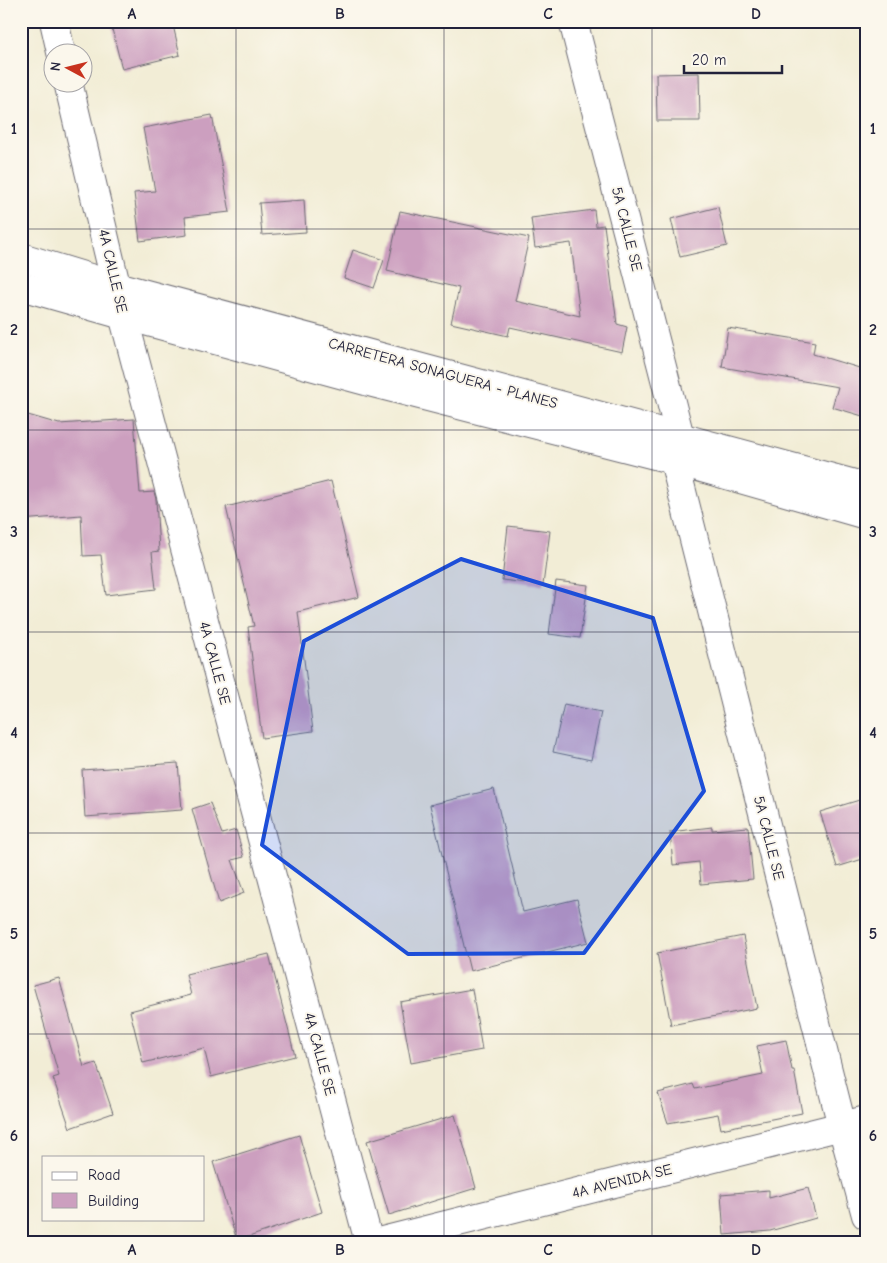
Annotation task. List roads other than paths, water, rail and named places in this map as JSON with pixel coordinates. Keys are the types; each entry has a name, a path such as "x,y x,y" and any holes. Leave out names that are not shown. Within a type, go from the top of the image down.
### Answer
{"street":[{"path":"54,21 59,42"},
{"name":"5A CALLE SE","path":"574,21 677,448 854,1123 866,1215"},
{"name":"4A CALLE SE","path":"70,92 123,316 370,1242"},
{"name":"CARRETERA SONAGUERA - PLANES","path":"21,257 677,448 866,515"},
{"name":"CARRETERA SONAGUERA - PLANES","path":"21,286 123,316 382,385 866,487"},
{"name":"4A AVENIDA SE","path":"378,1242 854,1123"}]}
